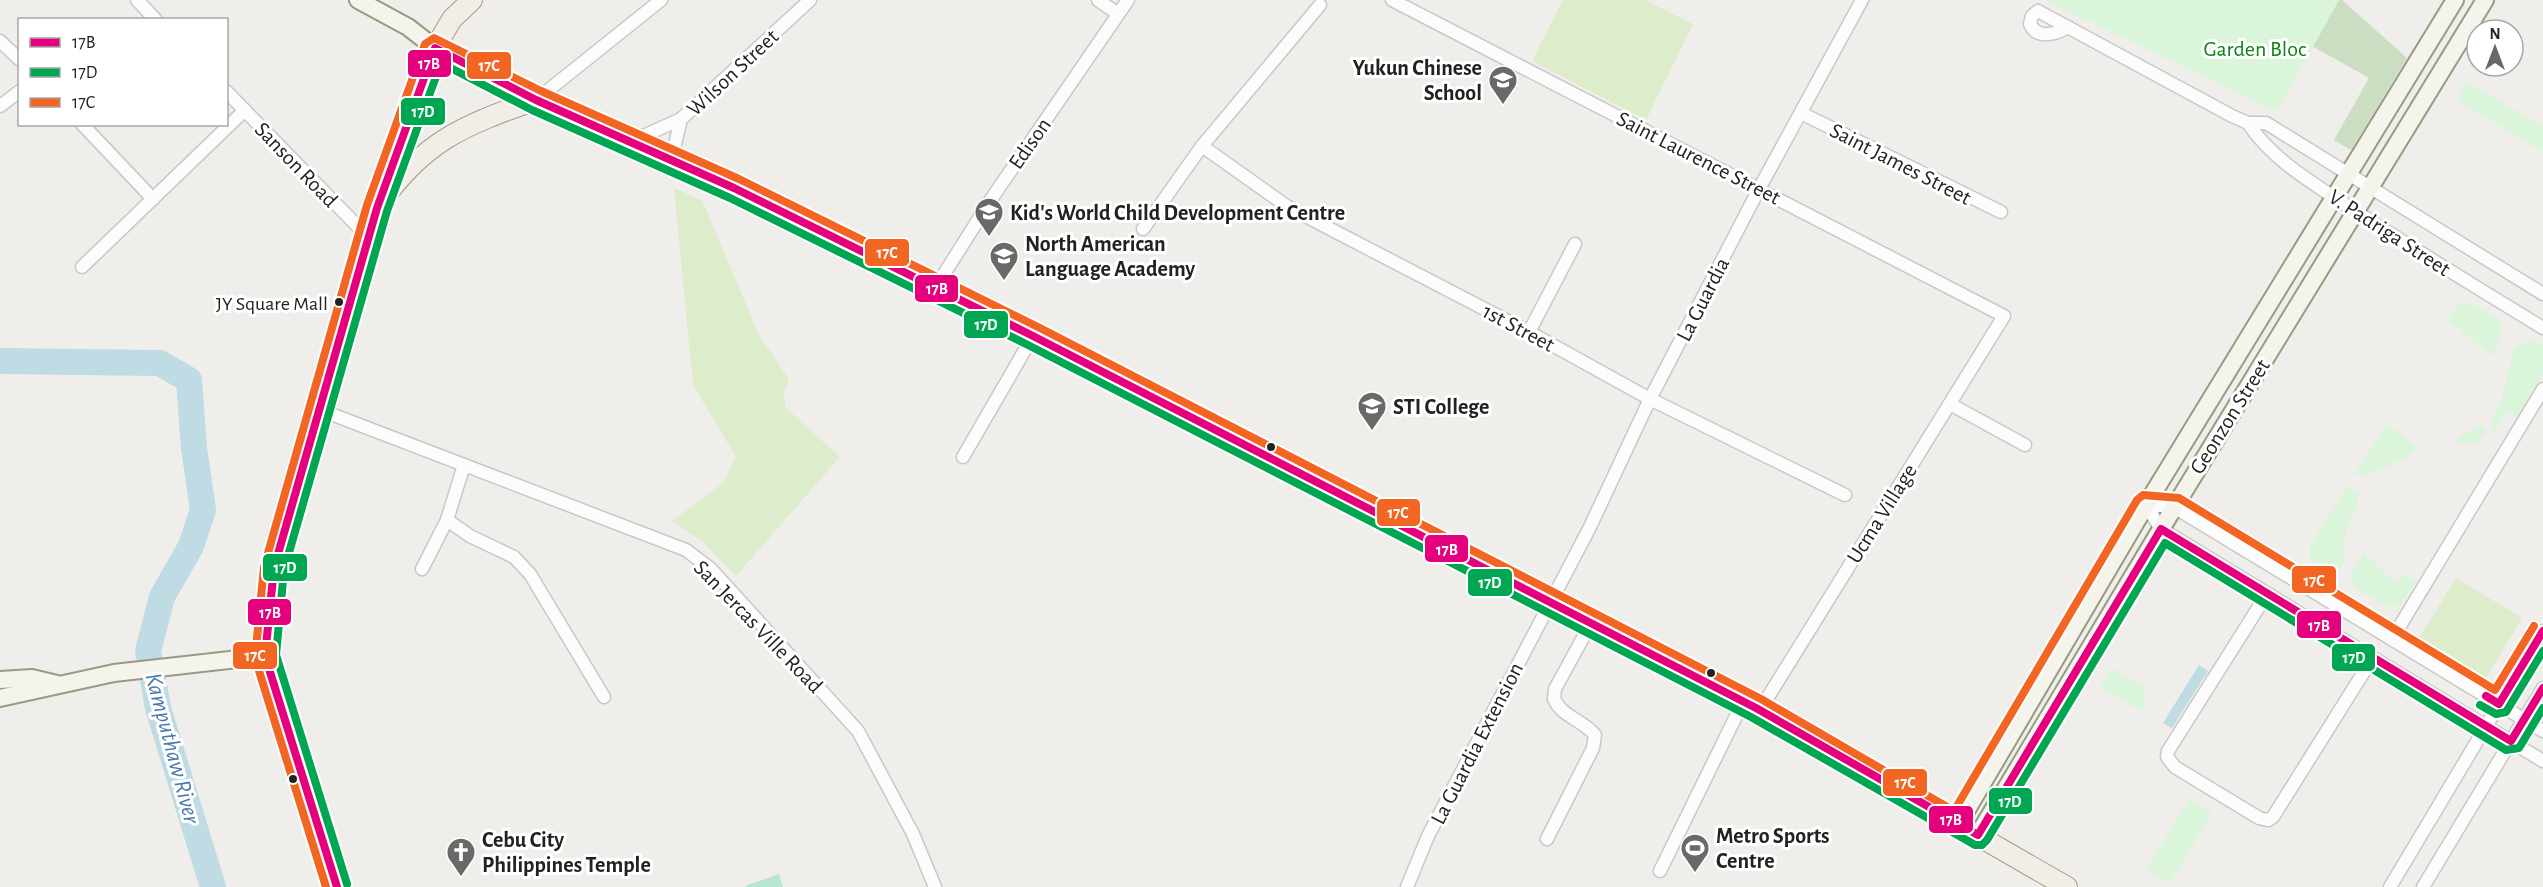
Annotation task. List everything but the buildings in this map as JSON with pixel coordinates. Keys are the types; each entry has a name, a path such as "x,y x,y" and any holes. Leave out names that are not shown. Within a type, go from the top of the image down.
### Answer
{"main road":[{"path":"472,0 452,19 435,48 536,100 734,188 1033,336 1591,622 1751,706 2067,887"},
{"path":"377,208 403,171 434,145 476,122 536,100"}],"street":[{"path":"137,0 154,18"},
{"path":"337,887 265,656 274,568 377,208 435,48 408,27 358,0"},
{"path":"536,100 661,0"},
{"name":"Wilson Street","path":"630,142 681,119 810,0"},
{"path":"1098,0 1118,14"},
{"name":"Edison","path":"935,288 994,195 1128,0"},
{"name":"Saint Laurence Street","path":"1392,0 2004,316"},
{"name":"La Guardia","path":"1551,602 1650,399 1759,189 1862,0"},
{"name":"Geonzon Street","path":"1959,825 2146,505 2455,0"},
{"name":"Geonzon Street","path":"1978,835 2160,529 2357,212 2485,0"},
{"path":"1143,229 1202,146 1320,6"},
{"name":"V. Padriga Street","path":"2068,27 2248,123 2266,123 2347,176 2543,294"},
{"path":"0,41 18,58"},
{"path":"0,106 18,92"},
{"name":"Sanson Road","path":"228,93 369,238"},
{"path":"82,267 245,110"},
{"name":"Saint James Street","path":"1801,113 2001,212"},
{"name":"Wilson Street","path":"671,161 681,119"},
{"name":"V. Padriga Street","path":"2248,123 2258,138 2335,197 2543,328"},
{"path":"84,126 153,199"},
{"name":"1st Street","path":"1202,146 1288,207 1529,332 1650,399 1845,495"},
{"path":"1529,332 1575,244"},
{"name":"Ucma Village","path":"1660,871 1751,706 1950,404 2004,316"},
{"path":"963,457 1033,336"},
{"path":"2392,639 2543,389"},
{"path":"1950,404 2025,445"},
{"name":"San Jercas Ville Road","path":"318,410 686,550 711,569 858,731 913,834 935,887"},
{"path":"422,569 447,520 464,465"},
{"path":"2146,505 2174,507 2543,731"},
{"path":"2146,505 2160,529 2543,761"},
{"path":"447,520 470,536 514,557 530,574 604,697"},
{"path":"2267,594 2168,751 2167,757 2175,767 2259,818 2268,820 2273,818 2372,659"},
{"name":"La Guardia Extension","path":"1407,887 1428,836 1551,602"},
{"path":"1547,839 1593,748 1595,735 1590,729 1563,712 1554,699 1555,689 1591,622"},
{"path":"2390,887 2543,630"},
{"path":"0,698 33,693 58,684 114,673 265,656"},
{"path":"0,680 32,678 58,684"},
{"path":"2423,887 2543,688"}],"green space":[{"path":"1563,0 1645,0 1693,24 1646,120 1532,61"},
{"name":"Garden Bloc","path":"2045,0 2339,0 2277,112"},
{"path":"2339,0 2342,0 2407,58 2351,150 2334,140 2369,78 2312,46"},
{"path":"2467,82 2543,126 2543,152 2457,100"},
{"path":"674,188 702,200 759,335 789,379 784,392 785,407 840,457 736,576 703,542 672,521 724,482 736,457 693,385"},
{"path":"2464,303 2471,303 2501,321 2500,337 2491,356 2447,320 2456,307"},
{"path":"2533,339 2543,345 2543,374 2517,417 2506,412 2494,433 2491,422 2501,401 2514,348"},
{"path":"2387,424 2419,447 2388,466 2361,475 2355,474"},
{"path":"2483,425 2486,431 2477,443 2456,444 2459,438"},
{"path":"2347,487 2360,494 2344,538 2344,564 2334,575 2310,559 2310,546"},
{"path":"2363,552 2397,584 2405,573 2417,581 2400,606 2387,607 2353,587 2351,575"},
{"path":"2456,578 2522,618 2485,680 2418,640"},
{"path":"2112,668 2145,688 2145,705 2142,711 2100,688"},
{"path":"2189,799 2212,813 2170,884 2146,870"},
{"path":"779,874 783,887 745,886"}],"water":[{"path":"2199,665 2208,671 2172,728 2163,723"}],"waterway":[{"name":"Kamputhaw River","path":"0,361 160,363 189,380 194,448 203,510 191,546 162,597 148,651 158,708 213,887"}],"transit line":[{"name":"17C","path":"326,887 255,658 264,567 367,205 425,44 434,38 541,91 739,179 1038,327 1761,699 1954,811 2137,500 2143,495 2179,498 2495,690 2534,626"},
{"name":"17B","path":"337,887 265,656 274,568 377,208 435,48 536,100 734,188 1033,336 1756,708 1978,835 2161,529 2511,741 2543,688"},
{"name":"17D","path":"347,884 276,655 284,570 387,211 441,63 532,110 730,198 1028,345 1751,717 1975,845 1982,845 1987,840 2165,543 2506,750 2519,748 2543,708"},
{"name":"17B","path":"2486,696 2499,704 2543,631"},
{"name":"17D","path":"2480,705 2496,714 2506,712 2543,651"}],"place":[{"name":"Yukun Chinese School","path":"1503,106"},
{"name":"Kid's World Child Development Centre","path":"989,238"},
{"name":"North American Language Academy","path":"1004,282"},
{"name":"JY Square Mall","path":"339,302"},
{"name":"STI College","path":"1372,432"},
{"name":"Metro Sports Centre","path":"1695,874"},
{"name":"Cebu City Philippines Temple","path":"461,878"}]}
